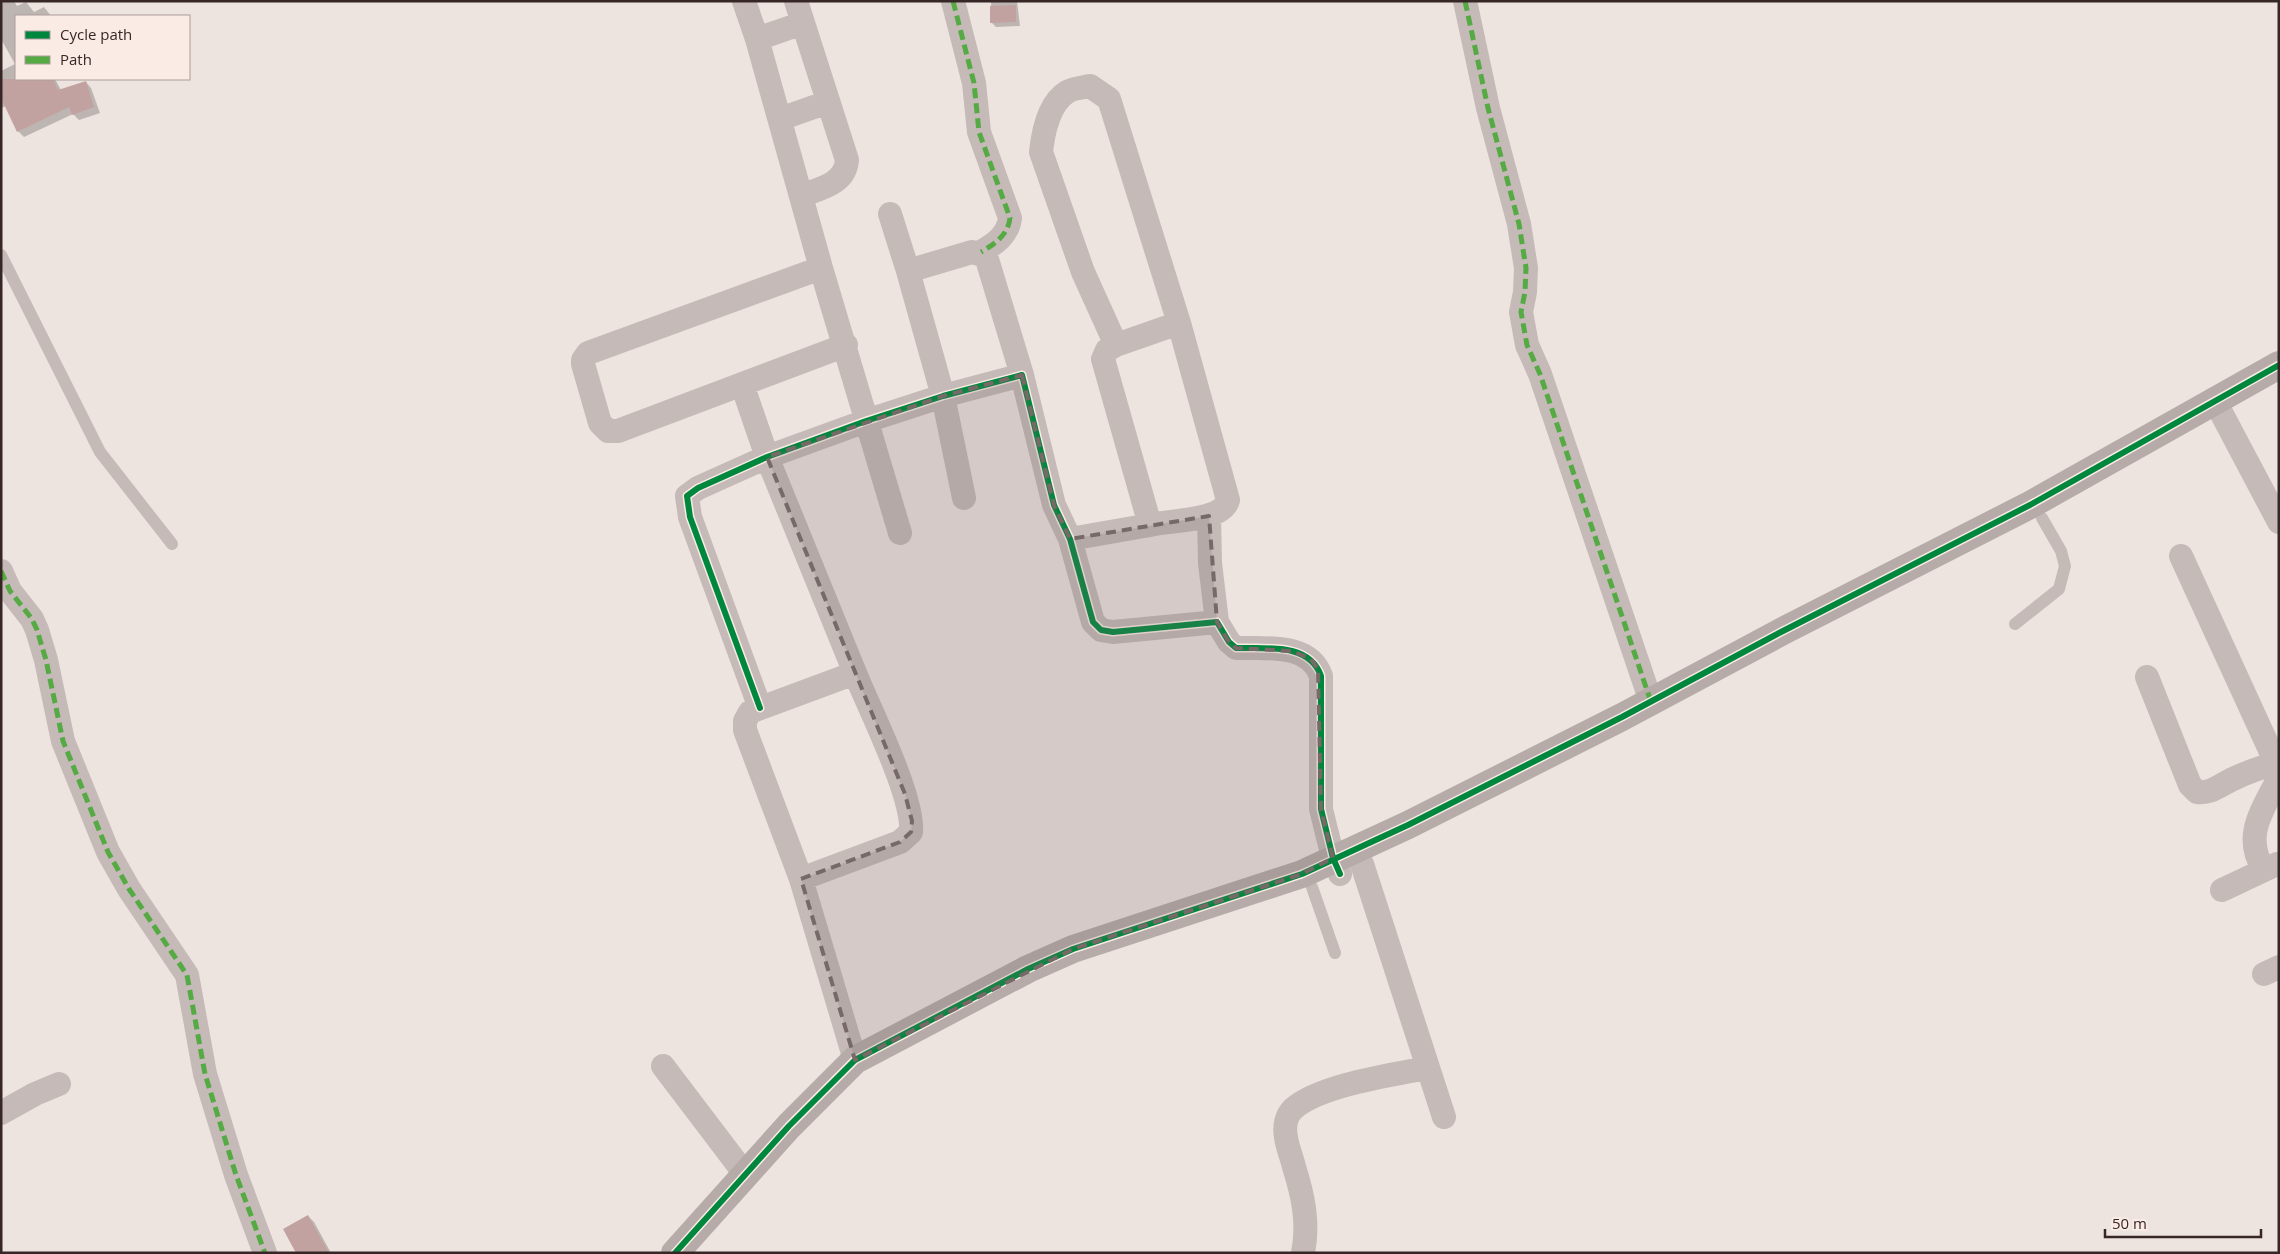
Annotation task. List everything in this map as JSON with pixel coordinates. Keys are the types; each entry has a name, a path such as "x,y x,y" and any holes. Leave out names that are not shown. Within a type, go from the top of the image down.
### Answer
{"street":[{"path":"744,1 757,39 821,268 846,345 866,421 900,533"},
{"path":"796,1 846,160 845,171 837,182 801,196"},
{"path":"908,270 972,252 981,252 996,243 1006,232 1010,218 979,132 974,83 953,1"},
{"path":"1464,1 1488,108 1519,224 1526,268 1525,292 1521,312 1527,344 1540,374 1651,702"},
{"path":"757,39 803,24"},
{"path":"1070,539 1209,516 1224,509 1228,500 1179,323 1109,99 1090,86 1069,91 1061,96 1042,133 1041,152 1083,272 1116,345"},
{"path":"780,119 828,102"},
{"path":"890,214 908,270 942,396 964,498"},
{"path":"981,252 989,263 1022,374 1054,505 1070,539 1093,622 1101,630 1113,632 1217,622"},
{"path":"821,268 588,353 583,360 600,423 608,431 618,430 846,345"},
{"path":"1150,525 1104,359 1107,350 1116,345 1179,323"},
{"path":"675,1253 745,1174 864,1075 1038,982 1312,887 1408,825 1651,702 2042,518 2220,409 2279,364"},
{"path":"760,708 690,517 686,496 698,488 767,457 866,421 942,396 1022,374"},
{"path":"742,384 767,457 904,794 912,821 910,832 900,842 801,879"},
{"path":"696,1253 855,1060 1028,969 1073,949 1302,874 1345,865 1632,729 1785,639 2030,505 2220,409 2279,384"},
{"path":"2220,409 2279,522"},
{"path":"1209,516 1210,562 1217,622 1229,642 1236,648 1292,651 1312,659 1316,665 1320,676 1321,809 1427,1068 1444,1117"},
{"path":"2181,556 2278,768 2257,824 2253,844 2257,859 2271,867"},
{"path":"1,570 10,590 32,619 37,630 46,660 63,740 108,852 129,889 187,975 205,1074 236,1175 265,1253"},
{"path":"855,673 750,712 745,721 745,730 801,879 855,1060"},
{"path":"2147,677 2190,785 2197,792 2206,794 2232,779 2278,768"},
{"path":"2222,890 2271,867"},
{"path":"663,1066 745,1174"},
{"path":"1303,1253 1306,1216 1302,1193 1286,1137 1286,1120 1292,1110 1307,1100 1358,1082 1427,1068"},
{"path":"1,1113 35,1094 59,1084"}],"lane":[{"path":"1,255 100,452 172,544"},
{"path":"2015,624 2059,589 2065,566 2061,551 2042,518"},
{"path":"1312,887 1335,953"}],"highlighted area":[{"path":"1022,375 1054,505 1070,539 1209,516 1217,622 1229,642 1236,648 1292,651 1311,659 1318,669 1321,809 1333,858 1302,874 1073,949 855,1060 801,879 900,842 911,832 912,821 905,794 767,457 943,396"}],"building":[{"path":"1016,5 1016,22 990,23 990,6"},
{"path":"1,79 53,80 58,90 86,81 94,107 72,115 69,107 17,132 1,98"},
{"path":"308,1215 329,1253 296,1253 283,1229"}],"marked path":[{"path":"953,1 974,83 979,132 1010,218 1004,234 981,252"},
{"path":"1465,1 1488,108 1519,224 1526,268 1525,292 1521,312 1527,345 1540,374 1651,702"},
{"path":"1,571 10,591 32,619 37,630 46,660 63,741 108,852 129,889 187,975 205,1074 236,1175 265,1253"}],"cycle path":[{"path":"675,1253 789,1126 855,1060 1028,969 1073,949 1302,874 1408,825 1622,717 1781,632 2030,505 2279,365"},
{"path":"760,708 690,517 687,496 698,488 767,457 866,421 943,396 1022,375 1054,505 1070,539 1093,622 1101,630 1113,632 1217,622 1229,642 1236,648 1273,648 1297,652 1307,657 1315,665 1321,676 1321,809 1333,858 1340,874"}]}
